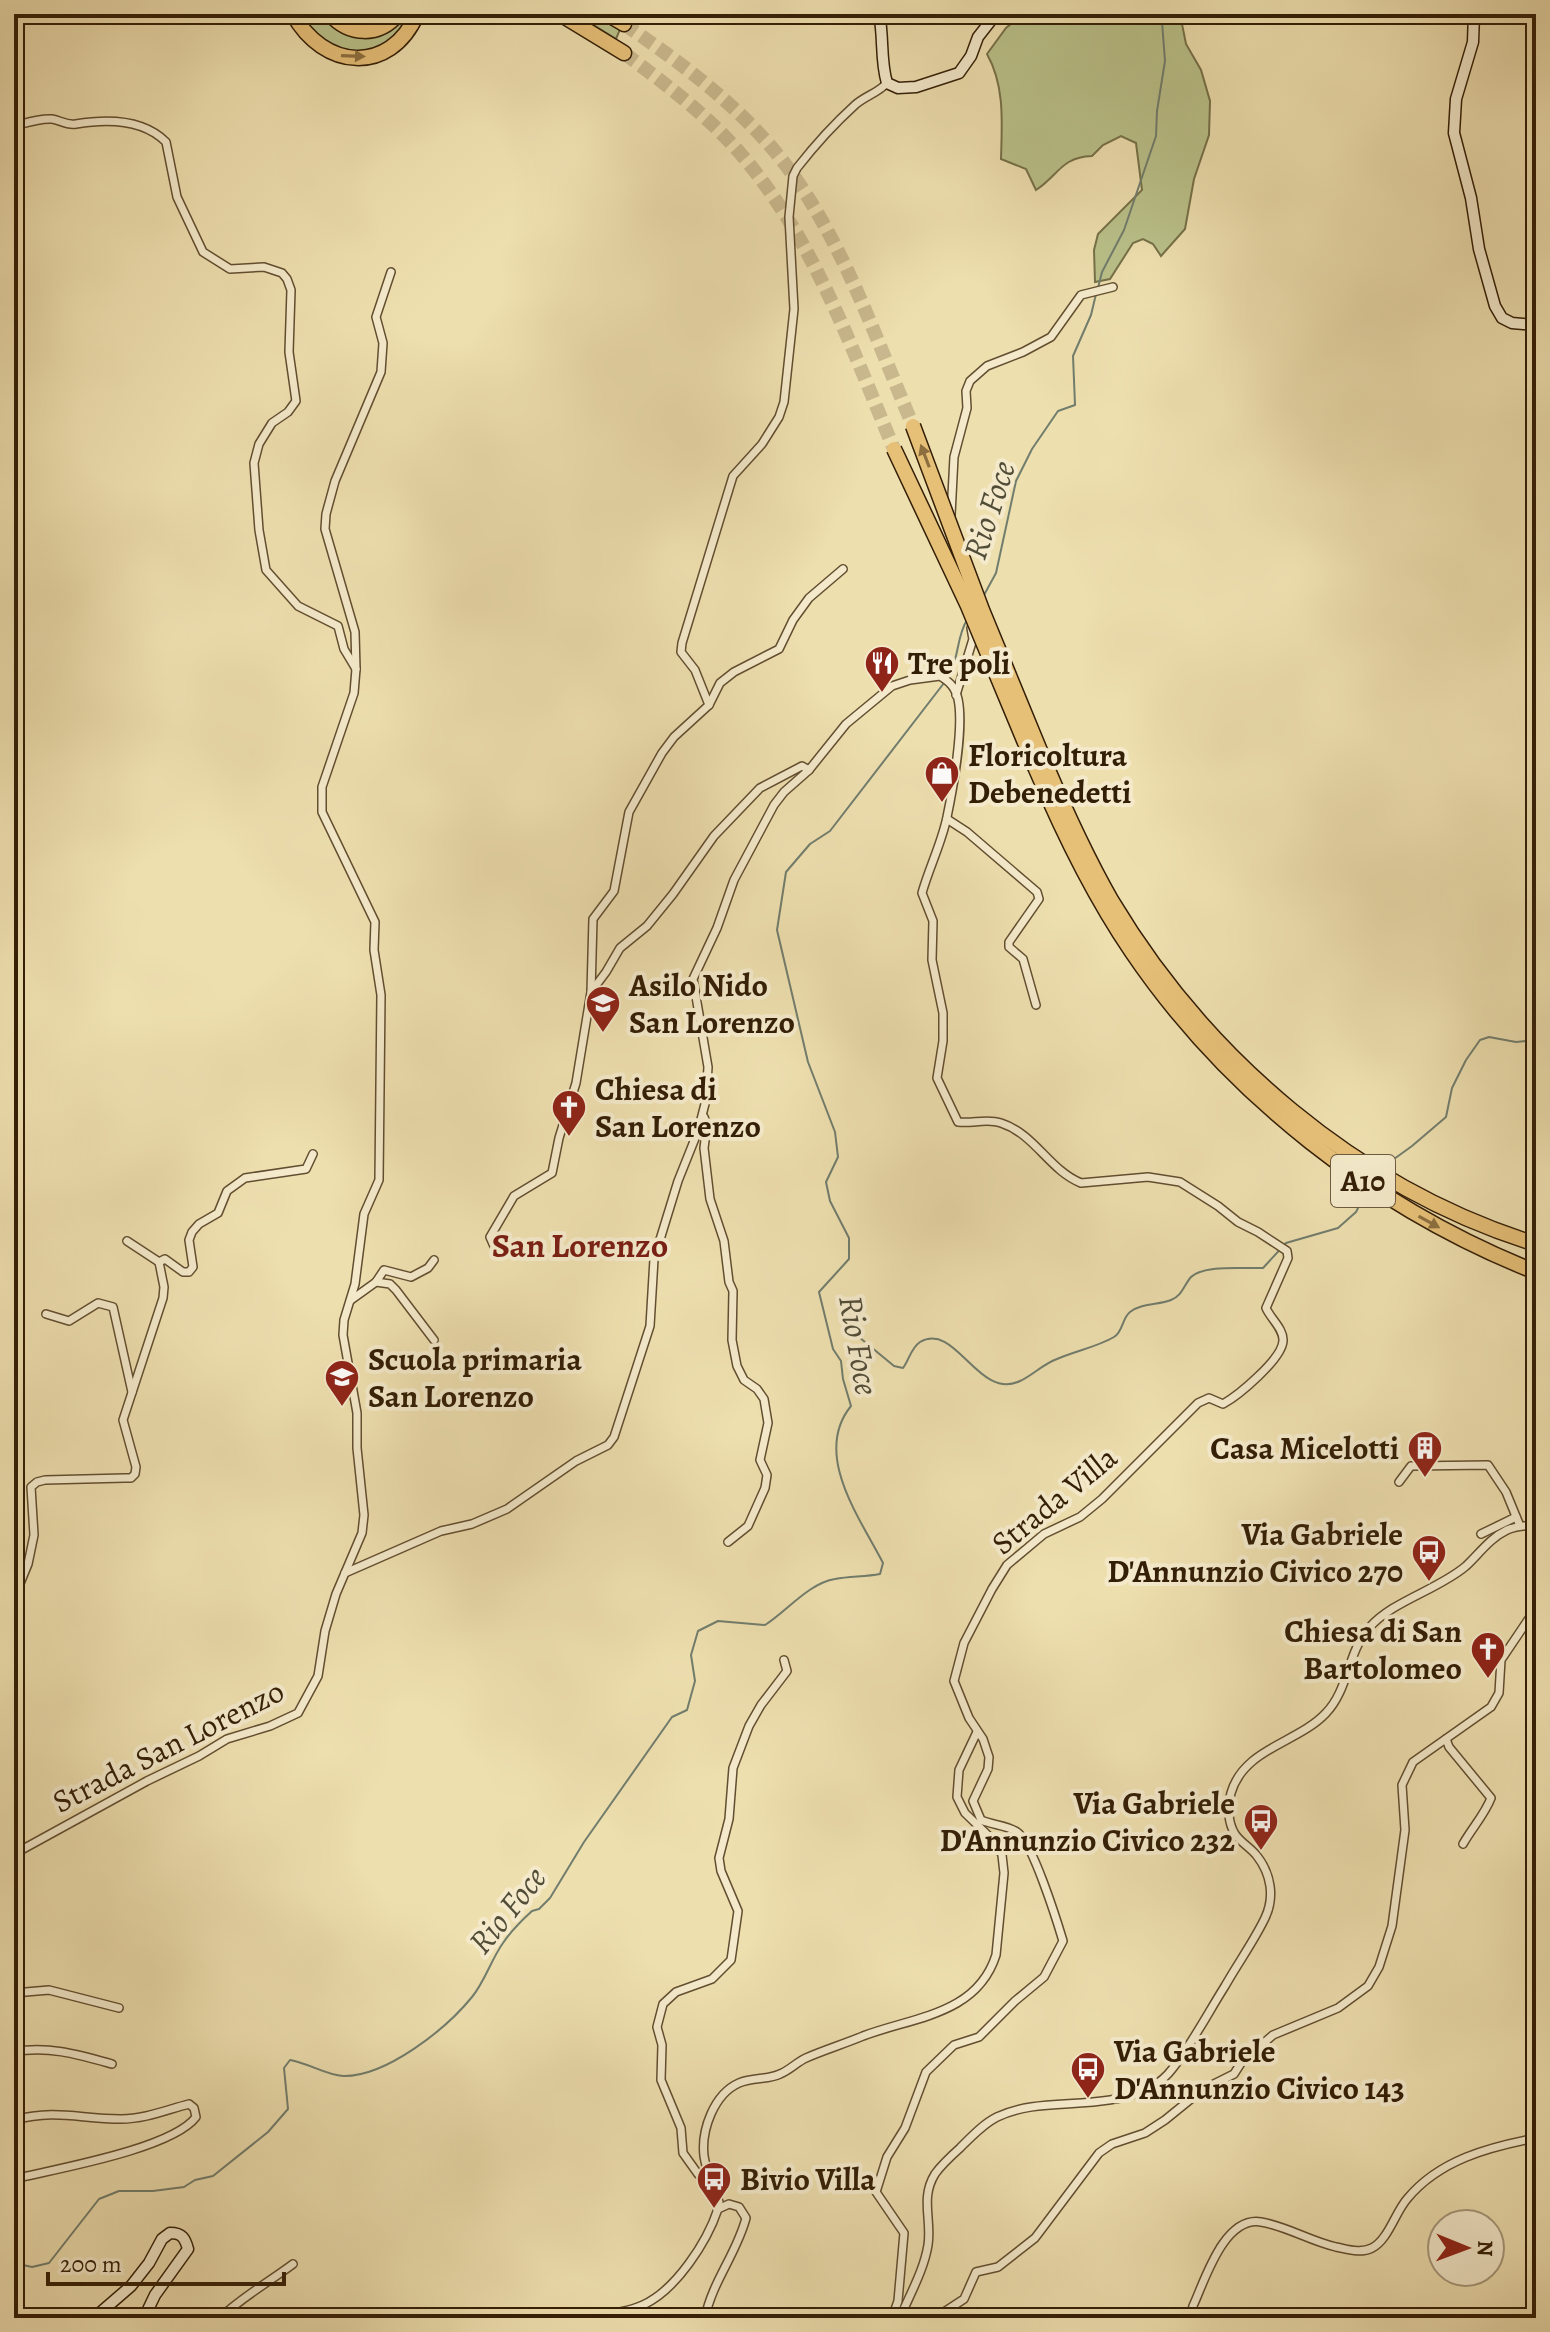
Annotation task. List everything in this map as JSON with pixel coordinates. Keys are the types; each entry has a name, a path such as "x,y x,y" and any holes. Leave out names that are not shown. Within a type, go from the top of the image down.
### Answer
{"highway":[{"path":"293,14 307,36 322,49 355,57 377,54 395,44 417,14"},
{"path":"330,14 349,29 366,32 383,27 398,14"},
{"path":"560,14 624,53"},
{"path":"607,14 624,24"},
{"name":"A10","path":"913,426 1065,836 1113,923 1158,988 1286,1120 1358,1177 1430,1223 1536,1272"},
{"name":"A10","path":"894,449 1041,766"},
{"name":"A10","path":"1218,1049 1291,1110 1358,1159 1435,1204 1536,1244"}],"main road":[{"path":"879,14 883,33 882,68 887,83 898,88 916,87 959,73 971,56 978,37 996,14"},
{"path":"1474,14 1473,42 1456,99 1456,142 1495,306 1502,318 1512,323 1536,325"},
{"path":"94,2318 117,2300 140,2275 162,2239 170,2233 178,2233 185,2238 188,2249 155,2295 144,2318"}],"street":[{"path":"709,705 695,670 681,652 682,643 733,476 762,444 779,417 784,402 794,309 789,217 793,176 834,124 859,101 887,83"},
{"path":"14,126 55,119 69,124 112,122 139,125 161,136 166,142 177,197 203,252 230,269 264,267 282,273 287,279 291,290 289,352 296,401 288,412 272,423 259,444 254,463 259,530 266,570 298,606 338,626 344,649 356,669"},
{"name":"Strada San Lorenzo","path":"14,1854 227,1739 270,1726 298,1713 318,1676 325,1631 350,1556 359,1542 364,1515 357,1413 343,1335 364,1214 379,1180 381,995 374,950 375,922 322,812 322,787 354,693 356,669 355,632 328,546 326,514 335,481 381,372 383,343 376,317 391,272"},
{"path":"956,695 973,639 973,632 956,597 952,568 951,494 954,457 967,408 966,391 970,381 987,366 1051,337 1081,295 1113,287"},
{"path":"498,1255 490,1237 514,1196 552,1173 576,1083 591,992 593,919 614,891 629,812 662,753 674,737 709,705 720,683 734,672 779,649 793,620 809,598 843,569"},
{"path":"345,1573 441,1531 472,1524 507,1509 576,1461 608,1445 614,1437 650,1326 654,1259 678,1181 703,1115 709,1082 693,979 751,843 784,792 809,770 846,724 892,686 923,677 940,676 952,683 959,702 957,747 947,819 967,832 1037,892 1039,899 1009,942 1009,947 1023,959 1036,1005"},
{"path":"591,992 620,948 647,926 714,836 760,788 802,766 809,770"},
{"name":"Strada Villa","path":"947,819 922,893 933,921 932,960 943,1013 943,1041 937,1078 958,1122 999,1122 1022,1133 1070,1179 1081,1183 1148,1177 1180,1182 1287,1251 1288,1258 1266,1308 1282,1332 1283,1341 1274,1358 1247,1386 1223,1404 1209,1398 1198,1403 1102,1499 1080,1517 1044,1534 1007,1565 998,1577 964,1643 954,1681 989,1757 988,1769 973,1801 977,1820"},
{"path":"703,1115 707,1125 704,1148 710,1199 724,1241 733,1291 732,1340 737,1366 744,1380 757,1389 764,1399 768,1423 760,1460 767,1475 765,1488 748,1526 728,1542"},
{"path":"159,1262 165,1259 183,1272 189,1272 193,1267 189,1240 192,1232 218,1213 227,1191 245,1178 306,1169 313,1154"},
{"path":"127,1241 159,1262"},
{"path":"350,1300 376,1282 384,1270 411,1277 434,1260"},
{"path":"14,1598 28,1564 34,1535 31,1487 45,1480 131,1478 135,1474 123,1420 163,1298 159,1262"},
{"path":"376,1282 390,1284 434,1340"},
{"path":"46,1314 69,1321 98,1303 113,1307 133,1394"},
{"path":"1399,1482 1411,1466 1488,1465 1506,1492 1520,1526"},
{"path":"1481,1534 1516,1517"},
{"path":"900,2318 925,2261 929,2242 928,2187 940,2168 970,2138 996,2117 1019,2109 1097,2102 1151,2087 1174,2068 1198,2030 1257,1933 1270,1904 1271,1884 1266,1871 1258,1857 1236,1835 1230,1818 1232,1790 1240,1776 1264,1751 1315,1724 1328,1712 1339,1696 1360,1640 1380,1617 1445,1581 1504,1531 1520,1526 1536,1526"},
{"path":"935,2318 964,2299 976,2272 998,2267 1035,2238 1099,2153 1112,2144 1145,2133 1214,2082 1229,2078 1273,2035 1338,2008 1368,1986 1379,1967 1394,1915 1405,1830 1402,1785 1413,1762 1491,1707 1499,1693 1501,1660 1536,1608"},
{"path":"714,2187 698,2174 683,2153 681,2128 661,2080 662,2045 657,2027 663,2004 676,1992 712,1979 731,1960 738,1911 721,1871 719,1858 729,1819 733,1768 749,1726 787,1671 784,1660"},
{"path":"892,2318 898,2301 904,2233 876,2192 887,2157 905,2128 926,2072 954,2045 979,2037 1044,1977 1063,1941 1026,1842 1013,1830 977,1820 965,1813 957,1797 956,1785 964,1756 977,1732"},
{"path":"1446,1739 1449,1747 1491,1798 1463,1844"},
{"path":"576,2318 641,2306 658,2297 691,2261 713,2224 718,2209 719,2202 704,2156 704,2136 711,2112 728,2091 749,2080 785,2073 803,2059 877,2031 944,2011 962,2001 981,1982 996,1955 1004,1873 1002,1855 996,1843 977,1820"},
{"path":"14,1993 49,1990 119,2008"},
{"path":"14,2052 28,2049 58,2051 112,2064"},
{"path":"14,2120 53,2113 134,2118 164,2113 189,2104 194,2108 196,2117 178,2132 150,2144 84,2164 14,2179"},
{"path":"1190,2318 1225,2240 1235,2228 1245,2223 1263,2222 1321,2243 1364,2251 1379,2243 1406,2200 1432,2176 1478,2150 1536,2138"},
{"path":"705,2318 708,2304 746,2218 739,2207 729,2204 718,2209"},
{"path":"220,2318 238,2301 293,2264"}],"green space":[{"path":"298,14 324,14 343,32 403,14 413,14 389,45 352,54 324,45"},
{"path":"576,14 597,14 621,27 616,39"},
{"path":"1023,14 1180,14 1186,44 1201,70 1210,101 1209,135 1194,179 1185,229 1161,256 1153,244 1143,239 1133,243 1110,279 1095,282 1094,250 1098,234 1142,190 1136,143 1121,136 1103,145 1092,156 1066,164 1036,190 1026,169 1001,159 1000,92 987,54 1006,28"}],"waterway":[{"name":"Rio Foce","path":"1098,288 1102,272 1124,230 1156,136 1165,61 1162,22 1165,14"},
{"name":"Rio Foce","path":"984,595 996,573 1016,481 1032,449 1058,411 1075,405 1073,356 1091,315 1096,294"},
{"name":"Rio Foce","path":"948,678 967,620"},
{"name":"Rio Foce","path":"14,2263 32,2267 49,2263 99,2199 119,2191 184,2187 195,2180 213,2176 268,2132 288,2109 284,2068 290,2060 337,2075 360,2074 396,2060 431,2036 472,1997 513,1930 550,1898 584,1842 672,1717 687,1710 695,1681 691,1655 698,1631 718,1621 765,1625 825,1582 880,1574 883,1563 852,1506 838,1465 836,1444 840,1425 851,1406 841,1361 833,1349 819,1292 849,1259 849,1238 830,1201 826,1182 838,1157 835,1132 808,1062 777,930 786,872 810,844 830,831 944,683"},
{"path":"1383,1167 1446,1117 1452,1088 1480,1040 1489,1037 1516,1042 1536,1040"},
{"path":"848,1328 894,1366 903,1368 917,1345 933,1338 945,1342 992,1380 1005,1384 1020,1381 1052,1361 1114,1337 1130,1312 1175,1298 1197,1273 1215,1269 1263,1268 1286,1243 1338,1228 1356,1212 1366,1192"}],"tunnel":[{"path":"624,24 691,72 733,107 788,168 808,197 842,260 913,426"},
{"path":"624,53 713,125 765,185 809,256 828,294 894,449"}],"place":[{"name":"Tre poli","path":"882,694"},
{"name":"Floricoltura Debenedetti","path":"942,804"},
{"name":"Asilo Nido San Lorenzo","path":"603,1034"},
{"name":"Chiesa di San Lorenzo","path":"569,1138"},
{"name":"Scuola primaria San Lorenzo","path":"342,1408"},
{"name":"Casa Micelotti","path":"1425,1479"},
{"name":"Via Gabriele D'Annunzio Civico 270","path":"1429,1583"},
{"name":"Chiesa di San Bartolomeo","path":"1488,1680"},
{"name":"Via Gabriele D'Annunzio Civico 232","path":"1261,1852"},
{"name":"Via Gabriele D'Annunzio Civico 143","path":"1088,2100"},
{"name":"Bivio Villa","path":"714,2210"}],"district":[{"name":"San Lorenzo","path":"580,1245"}]}
